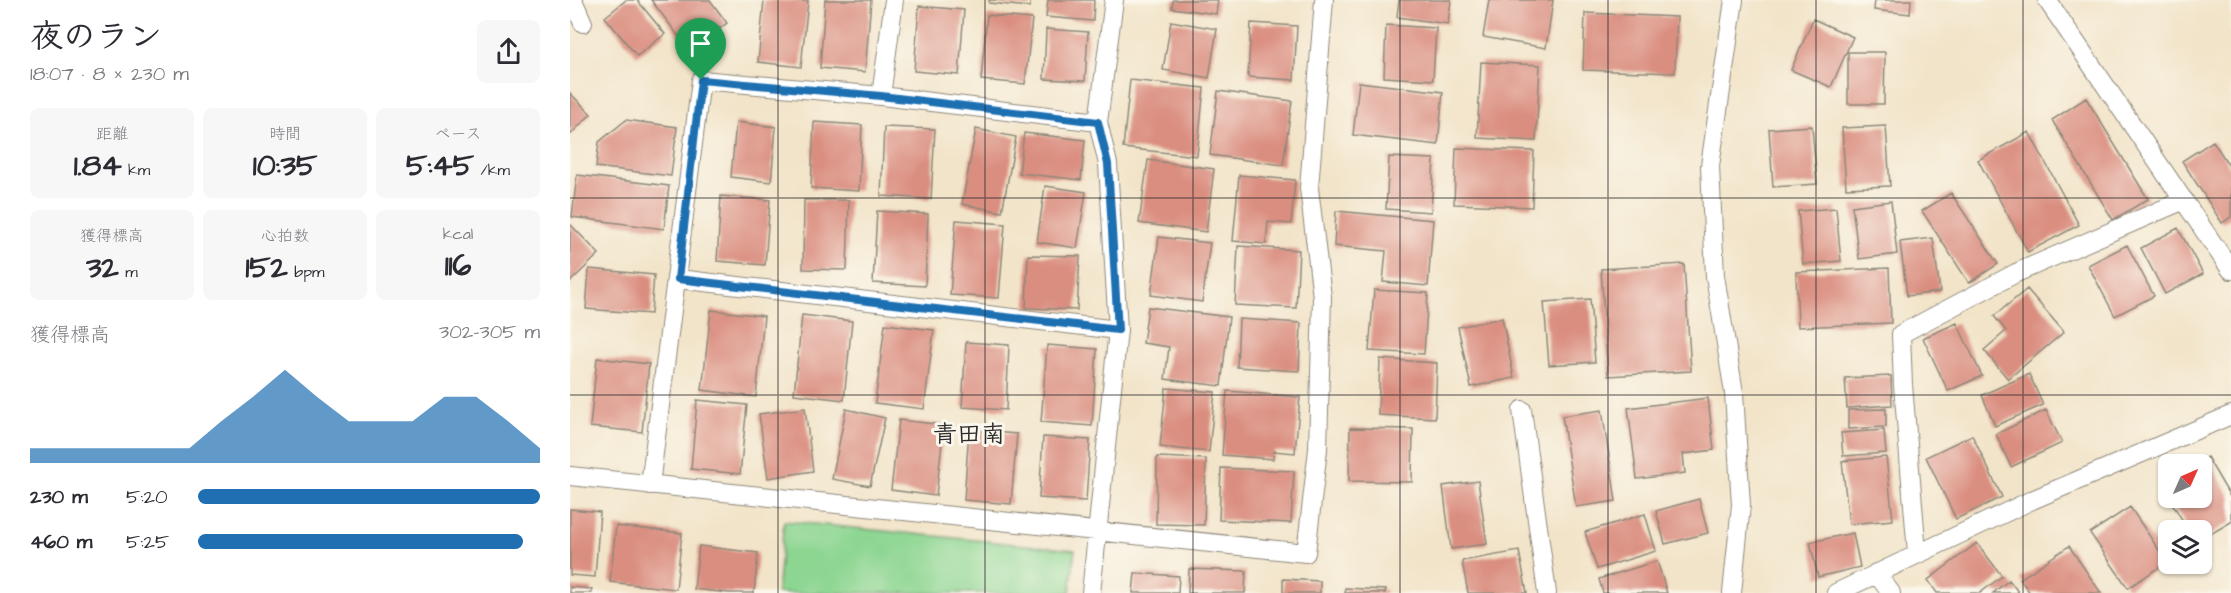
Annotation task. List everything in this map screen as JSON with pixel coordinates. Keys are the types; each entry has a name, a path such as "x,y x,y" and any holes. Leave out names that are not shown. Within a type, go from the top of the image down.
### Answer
{"lane":[{"path":"573,0 582,23"},
{"path":"881,96 894,0"},
{"path":"1091,593 1118,330 1108,164 1098,122 1114,0"},
{"path":"570,476 1306,553 1318,449 1322,297 1309,188 1324,0"},
{"path":"1732,593 1742,505 1734,393 1715,276 1710,166 1734,0"},
{"path":"2050,1 2184,200 2228,258"},
{"path":"651,485 701,80 881,96 1098,122"},
{"path":"1917,553 1901,334 2016,273 2184,200"},
{"path":"678,279 1118,330"},
{"path":"1522,410 1547,593"},
{"path":"1836,593 2032,500 2231,415"},
{"path":"1876,573 1890,593"}],"green space":[{"path":"784,521 1075,550 1070,593 777,593"}],"building":[{"path":"626,0 637,0 665,34 637,56 605,17"},
{"path":"651,0 710,0 727,23 690,51"},
{"path":"764,0 808,1 801,67 758,62"},
{"path":"825,0 871,0 865,72 820,68"},
{"path":"989,0 1030,0 1030,7 989,3"},
{"path":"1048,0 1094,0 1093,21 1046,17"},
{"path":"1173,0 1218,0 1216,14 1172,8"},
{"path":"1399,0 1451,0 1448,24 1397,17"},
{"path":"1489,0 1553,0 1546,48 1483,37"},
{"path":"1875,0 1911,0 1910,14 1874,10"},
{"path":"919,6 964,10 959,75 914,71"},
{"path":"1585,13 1677,17 1675,73 1583,70"},
{"path":"987,15 1032,19 1025,84 981,80"},
{"path":"1813,19 1853,37 1831,87 1791,70"},
{"path":"1171,21 1217,29 1209,78 1163,70"},
{"path":"1251,23 1297,26 1294,80 1248,77"},
{"path":"1386,25 1436,28 1433,80 1384,77"},
{"path":"1046,29 1088,32 1085,81 1044,79"},
{"path":"1848,52 1885,52 1884,104 1848,104"},
{"path":"1481,62 1540,65 1536,141 1477,138"},
{"path":"1130,80 1204,88 1197,156 1123,148"},
{"path":"1359,82 1443,92 1438,145 1353,135"},
{"path":"1218,91 1292,101 1283,165 1210,155"},
{"path":"570,93 591,114 570,135"},
{"path":"2086,98 2148,199 2113,220 2052,120"},
{"path":"626,120 677,127 671,176 596,167 599,142"},
{"path":"736,122 776,127 771,182 731,177"},
{"path":"814,122 862,125 859,191 811,188"},
{"path":"1812,126 1817,184 1773,187 1769,129"},
{"path":"1886,126 1890,186 1846,188 1842,128"},
{"path":"884,127 935,129 931,199 881,196"},
{"path":"976,129 1016,137 1002,212 962,204"},
{"path":"2029,132 2079,225 2028,252 1978,160"},
{"path":"1024,133 1085,140 1081,180 1019,173"},
{"path":"2213,141 2231,169 2231,217 2222,223 2182,161"},
{"path":"1456,148 1534,151 1532,207 1454,204"},
{"path":"1389,157 1434,159 1431,212 1386,209"},
{"path":"1148,160 1214,169 1206,232 1139,223"},
{"path":"577,175 669,186 664,229 572,217"},
{"path":"1239,175 1295,180 1291,224 1268,222 1266,244 1233,241"},
{"path":"1045,186 1086,192 1077,248 1037,242"},
{"path":"1951,193 1998,264 1969,283 1922,211"},
{"path":"721,196 770,200 765,265 717,261"},
{"path":"804,200 849,200 847,270 803,269"},
{"path":"1891,201 1897,254 1859,259 1852,206"},
{"path":"1836,208 1841,261 1803,264 1798,211"},
{"path":"877,211 928,214 925,286 873,283"},
{"path":"1336,211 1433,220 1428,286 1383,282 1386,251 1334,246"},
{"path":"956,220 1005,224 999,298 950,295"},
{"path":"570,224 599,254 570,282"},
{"path":"2178,228 2203,274 2165,294 2141,248"},
{"path":"1159,237 1210,243 1202,302 1151,295"},
{"path":"1933,238 1940,292 1907,296 1900,242"},
{"path":"2127,245 2154,296 2115,316 2088,265"},
{"path":"1238,246 1299,250 1296,308 1235,305"},
{"path":"1028,255 1080,256 1077,310 1026,308"},
{"path":"1684,264 1691,371 1608,376 1601,269"},
{"path":"1889,268 1891,323 1798,327 1796,272"},
{"path":"589,269 654,275 651,314 586,309"},
{"path":"2027,289 2064,332 2008,379 1984,350 2006,331 1994,316"},
{"path":"1374,290 1428,293 1424,354 1369,351"},
{"path":"1590,299 1595,362 1549,365 1544,302"},
{"path":"1148,307 1229,317 1221,386 1165,379 1169,347 1143,343"},
{"path":"711,310 764,316 756,397 702,390"},
{"path":"802,315 852,321 844,400 794,394"},
{"path":"1502,318 1514,378 1471,387 1458,327"},
{"path":"1239,319 1301,323 1299,371 1237,367"},
{"path":"1957,323 1982,376 1948,391 1923,338"},
{"path":"885,324 934,330 924,409 875,403"},
{"path":"966,342 1009,345 1006,410 962,407"},
{"path":"1047,345 1097,349 1092,426 1041,422"},
{"path":"597,358 649,364 642,432 590,427"},
{"path":"1380,359 1437,363 1435,418 1378,415"},
{"path":"2029,374 2043,405 1995,426 1982,395"},
{"path":"1891,376 1892,405 1847,408 1845,378"},
{"path":"1166,388 1215,392 1209,452 1160,447"},
{"path":"1227,391 1300,397 1295,453 1274,451 1273,459 1222,455"},
{"path":"1708,398 1714,450 1683,454 1685,473 1637,479 1628,408"},
{"path":"697,400 747,405 740,474 691,469"},
{"path":"805,408 813,471 768,478 759,414"},
{"path":"846,409 885,418 870,486 832,479"},
{"path":"1886,409 1886,427 1848,429 1848,410"},
{"path":"1602,410 1616,501 1576,507 1562,416"},
{"path":"2046,410 2062,443 2011,467 1996,434"},
{"path":"899,420 944,425 936,496 891,490"},
{"path":"1350,428 1413,429 1412,482 1349,481"},
{"path":"969,430 1017,434 1011,504 964,500"},
{"path":"1884,430 1886,453 1843,456 1841,433"},
{"path":"1972,435 2002,497 1956,519 1926,457"},
{"path":"1043,437 1090,440 1086,501 1039,498"},
{"path":"1157,457 1206,459 1204,525 1156,524"},
{"path":"1886,457 1893,520 1849,524 1842,461"},
{"path":"2212,466 2231,498 2231,522 2212,533 2212,520 2182,520 2175,508 2212,508"},
{"path":"1221,468 1294,471 1291,523 1219,520"},
{"path":"1478,481 1487,544 1451,549 1443,486"},
{"path":"1699,499 1708,533 1665,544 1656,511"},
{"path":"2130,507 2158,549 2158,568 2128,588 2090,533"},
{"path":"570,509 600,512 595,577 570,575"},
{"path":"1645,514 1656,551 1597,569 1585,532"},
{"path":"616,526 682,533 676,589 610,582"},
{"path":"1853,533 1860,567 1818,577 1810,542"},
{"path":"1977,543 2002,576 1980,593 1937,593 1928,580"},
{"path":"699,546 758,553 754,593 694,589"},
{"path":"2069,546 2101,593 2030,593 2020,579"},
{"path":"1519,551 1527,593 1468,593 1462,561"},
{"path":"1657,561 1667,593 1603,593 1599,579"},
{"path":"1189,569 1246,571 1245,593 1188,593"},
{"path":"1135,573 1179,576 1178,593 1133,593"},
{"path":"1283,579 1320,581 1320,593 1283,593"},
{"path":"2009,580 2019,593 1993,593"},
{"path":"570,587 592,589 592,593 570,593"},
{"path":"1345,588 1386,590 1385,593 1345,593"}],"district":[{"name":"青田南","path":"969,435"}],"route":[{"path":"701,80 881,96 1098,122 1108,164 1118,330 678,279 701,80"}]}
